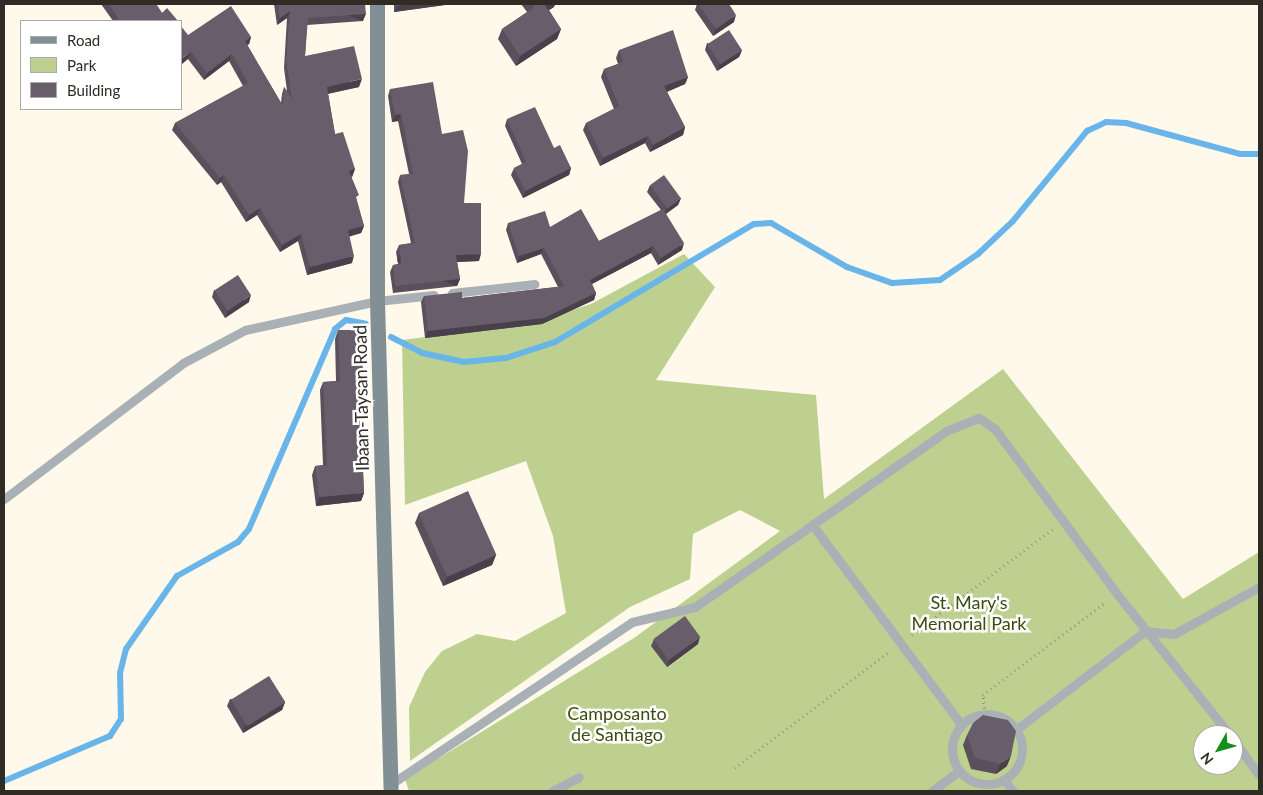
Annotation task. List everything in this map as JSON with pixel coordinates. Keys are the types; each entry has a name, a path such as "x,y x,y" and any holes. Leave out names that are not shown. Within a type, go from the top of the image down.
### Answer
{"main road":[{"name":"Ibaan-Taysan Road","path":"377,4 377,301 391,788"}],"lane":[{"path":"4,499 183,363 237,334 377,301 535,284"},
{"path":"391,788 632,622 695,607 814,527 946,431 979,418 995,429 1145,631 1176,662 1223,725"},
{"path":"814,527 961,724"},
{"path":"1017,729 1145,631 1174,634 1259,587"},
{"path":"985,713 1003,717 1017,729 1023,747 1019,766 1005,781 981,784 959,772 952,756 953,739 961,724 985,713"},
{"path":"1243,753 1259,775"},
{"path":"932,791 959,772"},
{"path":"552,791 579,777"},
{"path":"1005,781 1013,791"}],"path":[{"path":"985,713 983,695 1117,594"}],"green space":[{"path":"684,254 715,287 656,380 816,395 824,499 1003,369 1183,599 1259,552 1259,791 409,791 405,779 634,638 780,531 740,510 693,534 690,579 630,607 410,761 409,707 425,672 442,651 477,634 515,641 566,613 553,536 526,461 405,505 402,340 528,324 591,304"}],"building":[{"path":"109,4 156,4 162,13 167,8 177,20 119,20"},
{"path":"278,4 365,4 366,14 308,18 305,56 354,46 362,79 327,87 335,134 343,132 355,169 349,171 359,195 356,197 364,226 348,230 354,256 310,267 301,234 282,245 260,208 249,215 224,175 220,178 175,123 248,83 232,54 207,73 191,52 182,58 182,27 188,35 231,6 251,37 245,41 283,106 284,87 292,99 286,60 290,11 280,18"},
{"path":"532,4 547,4 545,5 561,29 520,56 502,29 534,8"},
{"path":"698,4 729,4 736,15 716,29"},
{"path":"673,30 688,77 664,86 685,127 653,145 648,136 603,158 586,123 619,106 604,69 623,62 619,50"},
{"path":"729,30 742,50 720,64 707,44"},
{"path":"433,82 442,134 463,130 468,151 464,203 481,203 481,254 456,255 460,279 395,286 393,265 401,264 399,245 415,243 400,175 413,174 401,114 395,115 390,89"},
{"path":"535,107 554,148 560,145 571,168 525,191 514,168 526,162 507,119"},
{"path":"664,175 681,198 667,208 650,185"},
{"path":"581,209 599,241 663,209 684,243 661,258 653,246 590,280 596,293 544,318 428,331 424,296 462,292 462,298 564,286 544,248 519,256 508,223 545,211 550,227"},
{"path":"238,275 251,295 228,310 215,290"},
{"path":"338,330 362,330 363,375 359,376 364,493 319,497 315,466 327,465 323,382 340,381"},
{"path":"468,491 496,555 447,577 419,513"},
{"path":"685,616 700,637 669,660 653,639"},
{"path":"269,676 285,702 247,726 231,700"},
{"path":"983,715 1008,720 1016,731 1011,756 1000,764 975,758 967,735 973,723"}],"waterway":[{"path":"391,337 422,353 464,362 506,358 555,342 754,224 771,223 847,267 892,283 940,280 978,254 1013,221 1087,131 1106,122 1126,123 1240,154 1259,154"},
{"path":"4,781 110,736 121,719 120,673 126,649 177,576 238,542 249,529 335,329 346,320 366,324"}],"park label":[{"name":"St. Mary's Memorial Park","path":"969,613"},
{"name":"Camposanto de Santiago","path":"617,724"}]}
